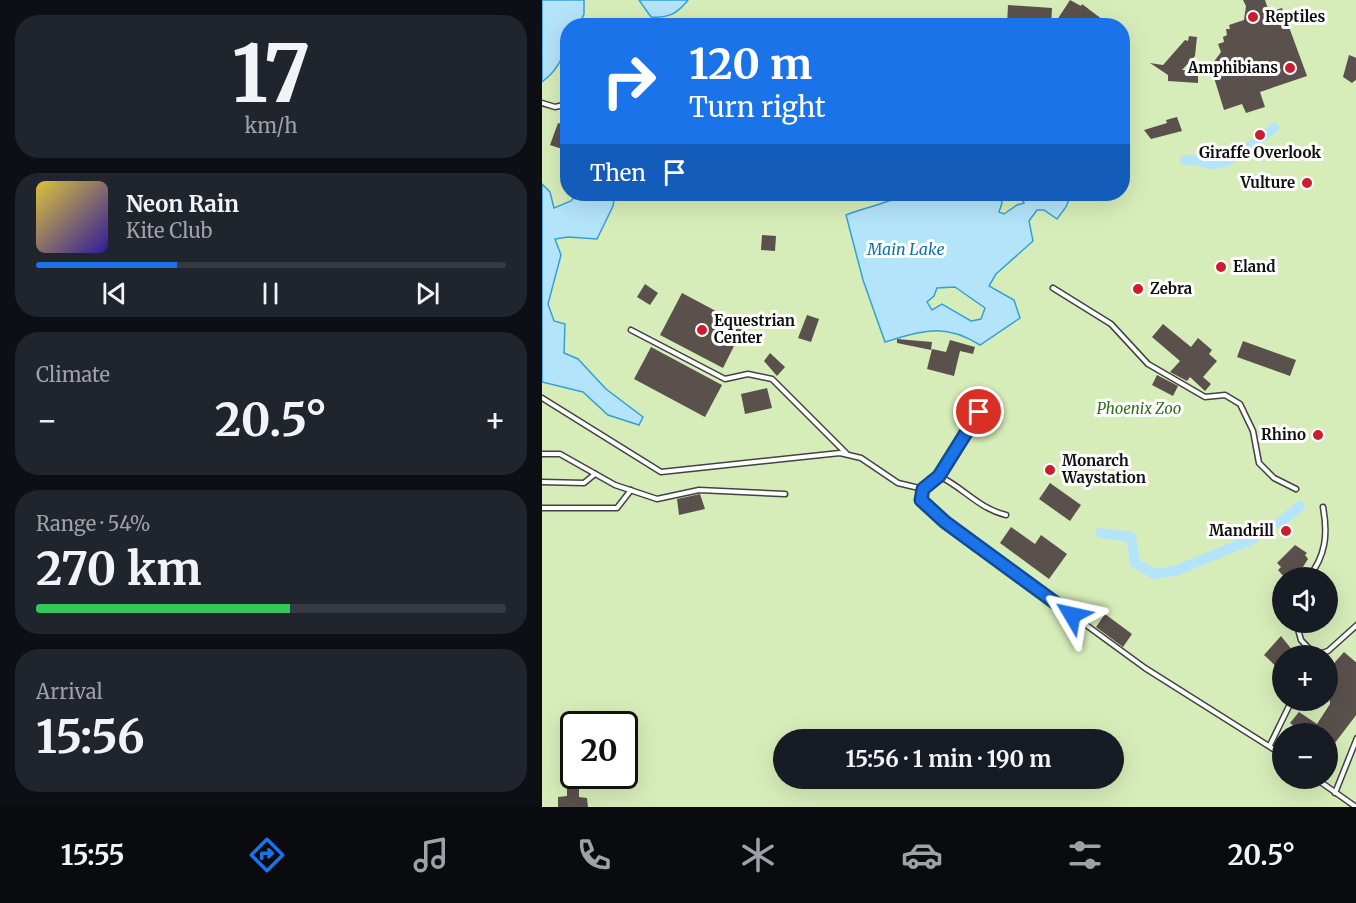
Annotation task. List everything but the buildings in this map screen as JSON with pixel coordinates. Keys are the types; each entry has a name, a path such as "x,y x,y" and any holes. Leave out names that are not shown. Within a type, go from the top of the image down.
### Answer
{"lane":[{"path":"542,103 555,107 560,106"},
{"path":"1053,288 1111,324 1148,364 1174,381 1205,397 1225,395 1240,404 1253,431 1259,463 1274,478 1296,489"},
{"path":"631,330 725,379 748,374 772,379 847,455"},
{"path":"542,398 661,472 840,453 861,458 898,483 923,489"},
{"path":"979,412 939,476 923,489 921,500 945,522 1145,668 1270,746 1287,711"},
{"path":"542,454 560,454 615,485 657,499 699,490 785,494"},
{"path":"542,482 584,483 595,474"},
{"path":"939,476 958,485 988,510 1006,515"},
{"path":"542,508 617,508 631,490"},
{"path":"1314,567 1325,549 1326,523 1323,507"},
{"path":"1334,645 1356,625"},
{"path":"1335,793 1356,738"},
{"path":"1330,789 1356,807"}],"green space":[{"name":"Phoenix Zoo","path":"542,0 1356,0 1356,807 542,807"}],"water":[{"path":"542,0 584,0 582,18 560,18 560,62 542,82"},
{"path":"639,0 688,0 680,9 668,16 651,17"},
{"path":"542,184 550,192 554,208 571,201 614,201 597,239 568,237 555,239 561,255 548,304 554,321 565,324 564,353 578,359 606,389 643,417 639,425 608,415 583,392 542,382"},
{"name":"Main Lake","path":"888,201 1002,201 999,212 1004,214 1024,203 1023,201 1068,201 1057,219 1044,210 1037,210 1029,221 1033,241 996,274 989,286 1014,300 1020,318 980,345 955,333 944,331 922,332 885,342 863,280 846,215","holes":["955,287 985,308 981,319 971,321 942,304 932,310 927,302 934,296 937,288"]}],"waterway":[{"path":"1185,160 1220,163 1236,156 1274,128"},
{"path":"1279,523 1300,506"},
{"path":"1100,533 1131,537 1135,563 1154,574 1175,571 1253,539"}],"place":[{"name":"Reptiles","path":"1253,17"},
{"name":"Amphibians","path":"1290,68"},
{"name":"Giraffe Overlook","path":"1260,135"},
{"name":"Vulture","path":"1307,183"},
{"name":"Eland","path":"1221,267"},
{"name":"Zebra","path":"1138,289"},
{"name":"Equestrian Center","path":"702,330"},
{"name":"Rhino","path":"1318,435"},
{"name":"Monarch Waystation","path":"1050,470"},
{"name":"Mandrill","path":"1286,531"}],"route":[{"path":"979,412 939,476 923,489 921,500 945,522 1072,615"}]}
